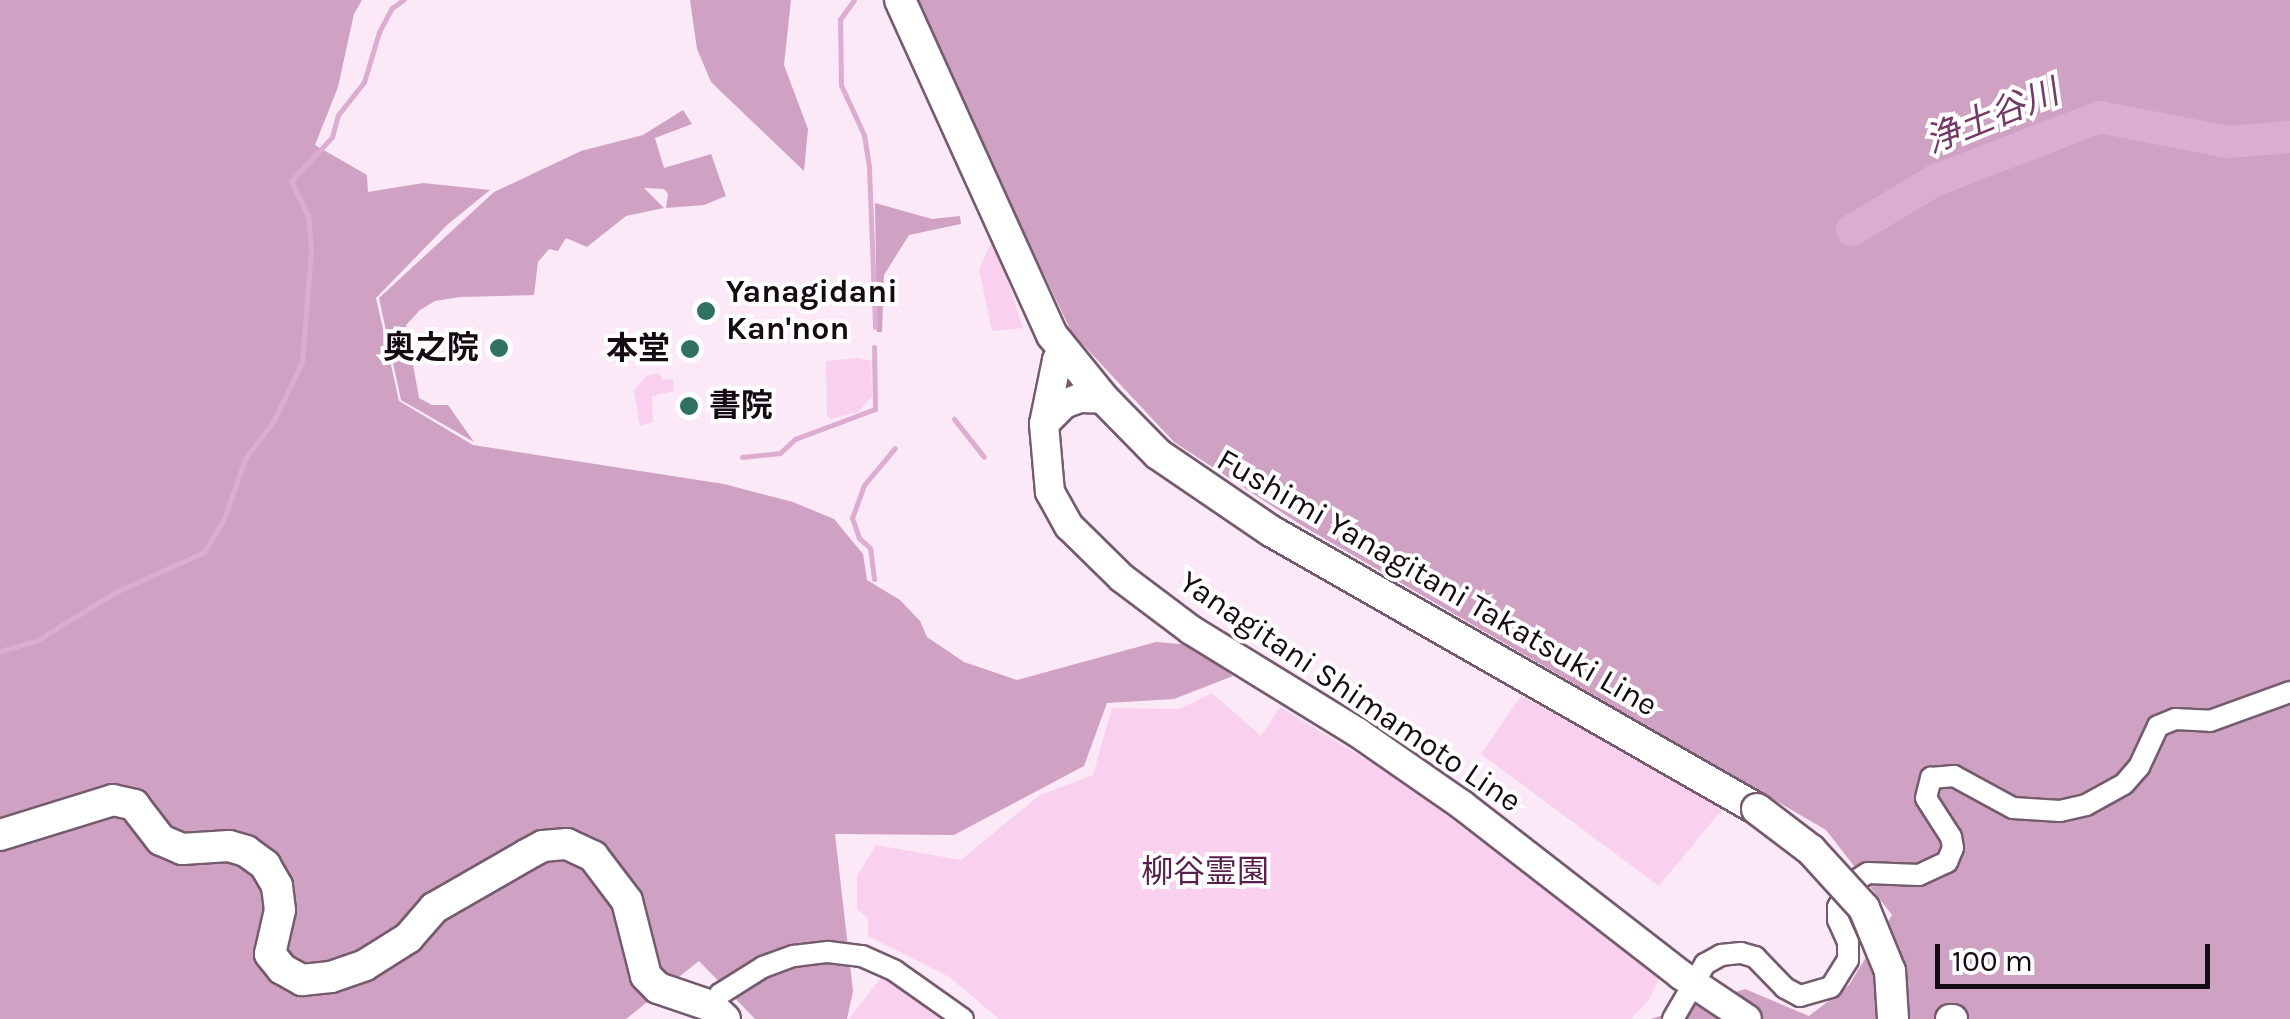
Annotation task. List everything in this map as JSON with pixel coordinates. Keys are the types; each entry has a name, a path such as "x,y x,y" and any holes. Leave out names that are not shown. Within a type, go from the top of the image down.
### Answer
{"main road":[{"name":"Fushimi Yanagitani Takatsuki Line","path":"900,0 1020,270 1064,351 1104,399 1158,454 1229,505 1757,808 1811,850 1864,908 1890,971 1892,1019"},
{"name":"Yanagitani Shimamoto Line","path":"1064,351 1057,360 1044,424 1050,492 1068,526 1122,578 1190,630 1357,732 1462,805 1694,984 1747,1019"},
{"path":"1044,424 1064,404 1080,398 1104,399"},
{"path":"0,835 114,800 134,805 161,840 182,849 229,846 246,851 265,866 277,886 280,910 270,954 282,969 302,980 332,977 366,965 408,938 434,908 526,854 543,846 567,844 593,856 627,901 646,976 674,996 718,1013"}],"street":[{"path":"1673,1019 1705,964 1741,953 1755,957 1785,988 1800,996 1830,988 1848,960 1848,942 1838,920 1838,907 1855,881 1868,873 1920,875 1947,862 1953,848 1950,837 1926,798 1931,778 1954,776 2013,808 2060,811 2086,804 2124,784 2139,767 2158,726 2175,719 2210,722 2290,692"},
{"path":"718,1013 720,994 763,966 794,956 828,952 862,956 895,971 964,1019"}],"green space":[{"path":"991,242 1023,328 992,331 979,269"},
{"path":"826,361 871,361 872,396 858,412 831,419 827,416"},
{"path":"658,373 663,380 673,379 674,391 652,396 653,422 640,426 634,390 646,376"},
{"name":"柳谷霊園","path":"1212,693 1261,736 1280,707 1398,779 1661,975 1648,1001 1631,1019 999,1019 949,977 868,936 868,918 857,909 857,876 876,845 961,860 1040,795 1093,775 1112,708 1180,709"},
{"path":"1521,696 1712,798 1721,811 1659,886 1481,754"},
{"path":"883,975 958,1019 849,1019"}],"shaded area":[{"path":"0,0 362,0 354,14 338,87 315,145 367,175 368,192 423,183 490,190 447,225 376,298 399,401 473,445 724,484 793,502 834,519 863,554 867,580 900,600 920,621 927,637 964,662 1017,680 1156,642 1192,645 1233,676 1174,699 1107,703 1084,766 954,835 835,834 853,991 847,1019 755,1019 699,961 626,1019 0,1019"},
{"path":"690,0 791,0 784,65 808,129 804,171 711,82 697,49"},
{"path":"912,0 2290,0 2290,1019 1651,1019 1745,989 1809,1016 1849,985 1892,915 1826,830 1301,525 1174,442 1072,333"},
{"path":"683,110 692,124 655,138 664,168 711,154 726,196 704,205 666,208 668,194 664,189 644,188 664,208 626,216 587,247 566,238 558,251 549,249 538,262 534,295 460,297 435,301 420,310 406,325 419,398 432,405 448,405 474,442 401,400 379,298 494,192 581,151 643,135"},
{"path":"875,203 932,219 960,216 961,224 909,235 884,275 882,332 877,332"}],"waterway":[{"path":"0,651 36,641 118,591 204,552 224,519 245,459 274,420 302,362 311,249 308,216 291,181 332,137 338,115 364,82 379,32 392,8 403,0"},
{"path":"854,0 840,19 841,85 864,135 869,168 875,327"},
{"name":"浄土谷川","path":"1852,230 1934,181 2100,117 2228,142 2290,137"},
{"path":"742,457 780,453 795,439 875,409 874,347"},
{"path":"954,419 984,457"},
{"path":"874,579 870,548 859,538 852,518 864,485 895,448"}],"place":[{"name":"Yanagidani Kan'non","path":"706,311"},
{"name":"奥之院","path":"499,348"},
{"name":"本堂","path":"690,349"},
{"name":"書院","path":"689,406"}]}
